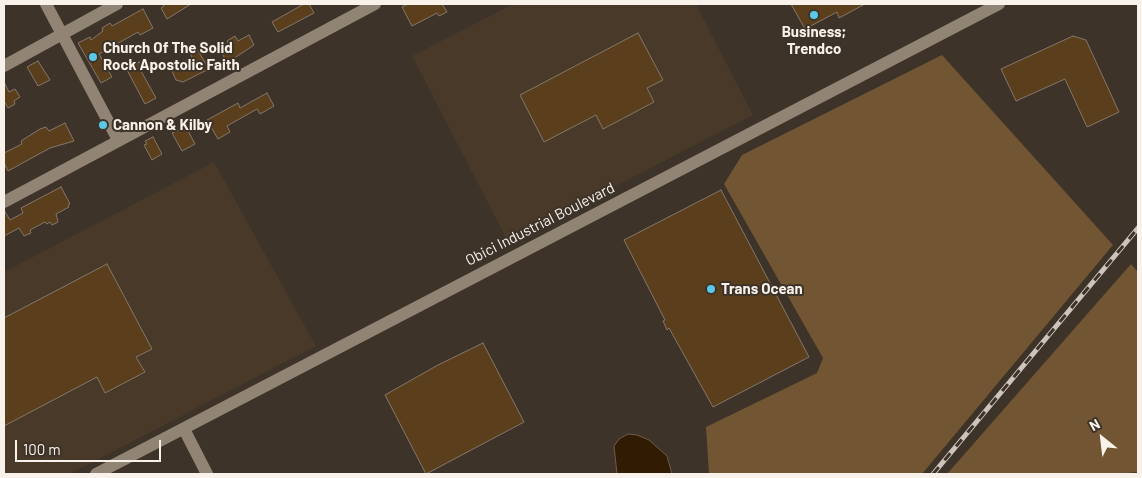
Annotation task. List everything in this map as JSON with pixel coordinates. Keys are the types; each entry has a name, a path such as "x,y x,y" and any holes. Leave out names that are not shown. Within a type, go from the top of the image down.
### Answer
{"street":[{"path":"46,4 118,140"},
{"path":"4,66 117,4"},
{"path":"4,202 375,4"},
{"name":"Obici Industrial Boulevard","path":"96,474 999,4"},
{"path":"184,429 207,474"}],"shaded area":[{"path":"513,4 696,4 753,115 508,242 412,56"},
{"path":"942,55 1113,245 922,474 709,474 706,427 817,373 823,358 724,184 742,155"},
{"path":"214,162 316,346 70,474 4,474 4,272"},
{"path":"1131,264 1138,272 1138,472 1116,474 947,474"},
{"path":"628,434 637,435 649,440 667,456 672,474 617,474 614,446 619,439"}],"building":[{"path":"163,4 191,4 167,19 161,8 164,6"},
{"path":"304,4 309,4 314,13 278,32 272,22"},
{"path":"408,4 442,4 447,12 439,16 437,13 412,26 402,7"},
{"name":"Business; Trendco","path":"791,4 865,4 839,18 837,12 805,29"},
{"path":"143,9 153,28 140,35 138,32 99,54 112,77 101,83 78,43 90,37 91,40 103,31 102,28 110,23 112,26"},
{"path":"638,33 663,80 647,88 654,102 603,129 596,115 544,142 520,95"},
{"path":"249,35 254,45 227,63 221,51 229,46 227,41 235,36 238,41"},
{"path":"1073,36 1086,40 1119,112 1087,127 1065,79 1016,101 1001,69"},
{"path":"194,44 209,69 183,82 176,80 171,69 192,57 187,48"},
{"path":"38,61 50,80 38,86 27,67"},
{"path":"139,62 143,69 141,71 156,98 145,104 127,70"},
{"path":"4,82 9,92 15,89 20,97 14,101 15,104 8,108 4,101"},
{"path":"267,93 274,106 260,114 257,109 227,126 230,132 218,139 207,120 238,103 240,108"},
{"path":"65,123 74,141 50,148 8,171 4,163 4,153 22,144 21,141 40,129 46,127 49,131"},
{"path":"181,129 182,131 187,129 195,144 182,151 172,133"},
{"path":"153,137 162,154 152,160 144,145 147,144 145,141"},
{"path":"61,187 70,204 68,205 69,207 56,214 58,222 52,225 50,222 47,224 45,222 30,230 31,233 24,236 19,228 4,236 4,210 10,220 23,213 21,208"},
{"name":"Trans Ocean","path":"721,190 809,357 713,407 669,328 667,330 663,321 665,320 624,240"},
{"path":"107,264 152,349 136,357 145,372 105,393 97,377 4,426 4,318"},
{"path":"483,343 524,422 426,474 385,395 438,365"}],"railway":[{"path":"933,474 1138,228"}],"place":[{"name":"Business; Trendco","path":"814,15"},
{"name":"Church Of The Solid Rock Apostolic Faith","path":"93,57"},
{"name":"Cannon & Kilby","path":"103,125"},
{"name":"Trans Ocean","path":"711,289"}]}
